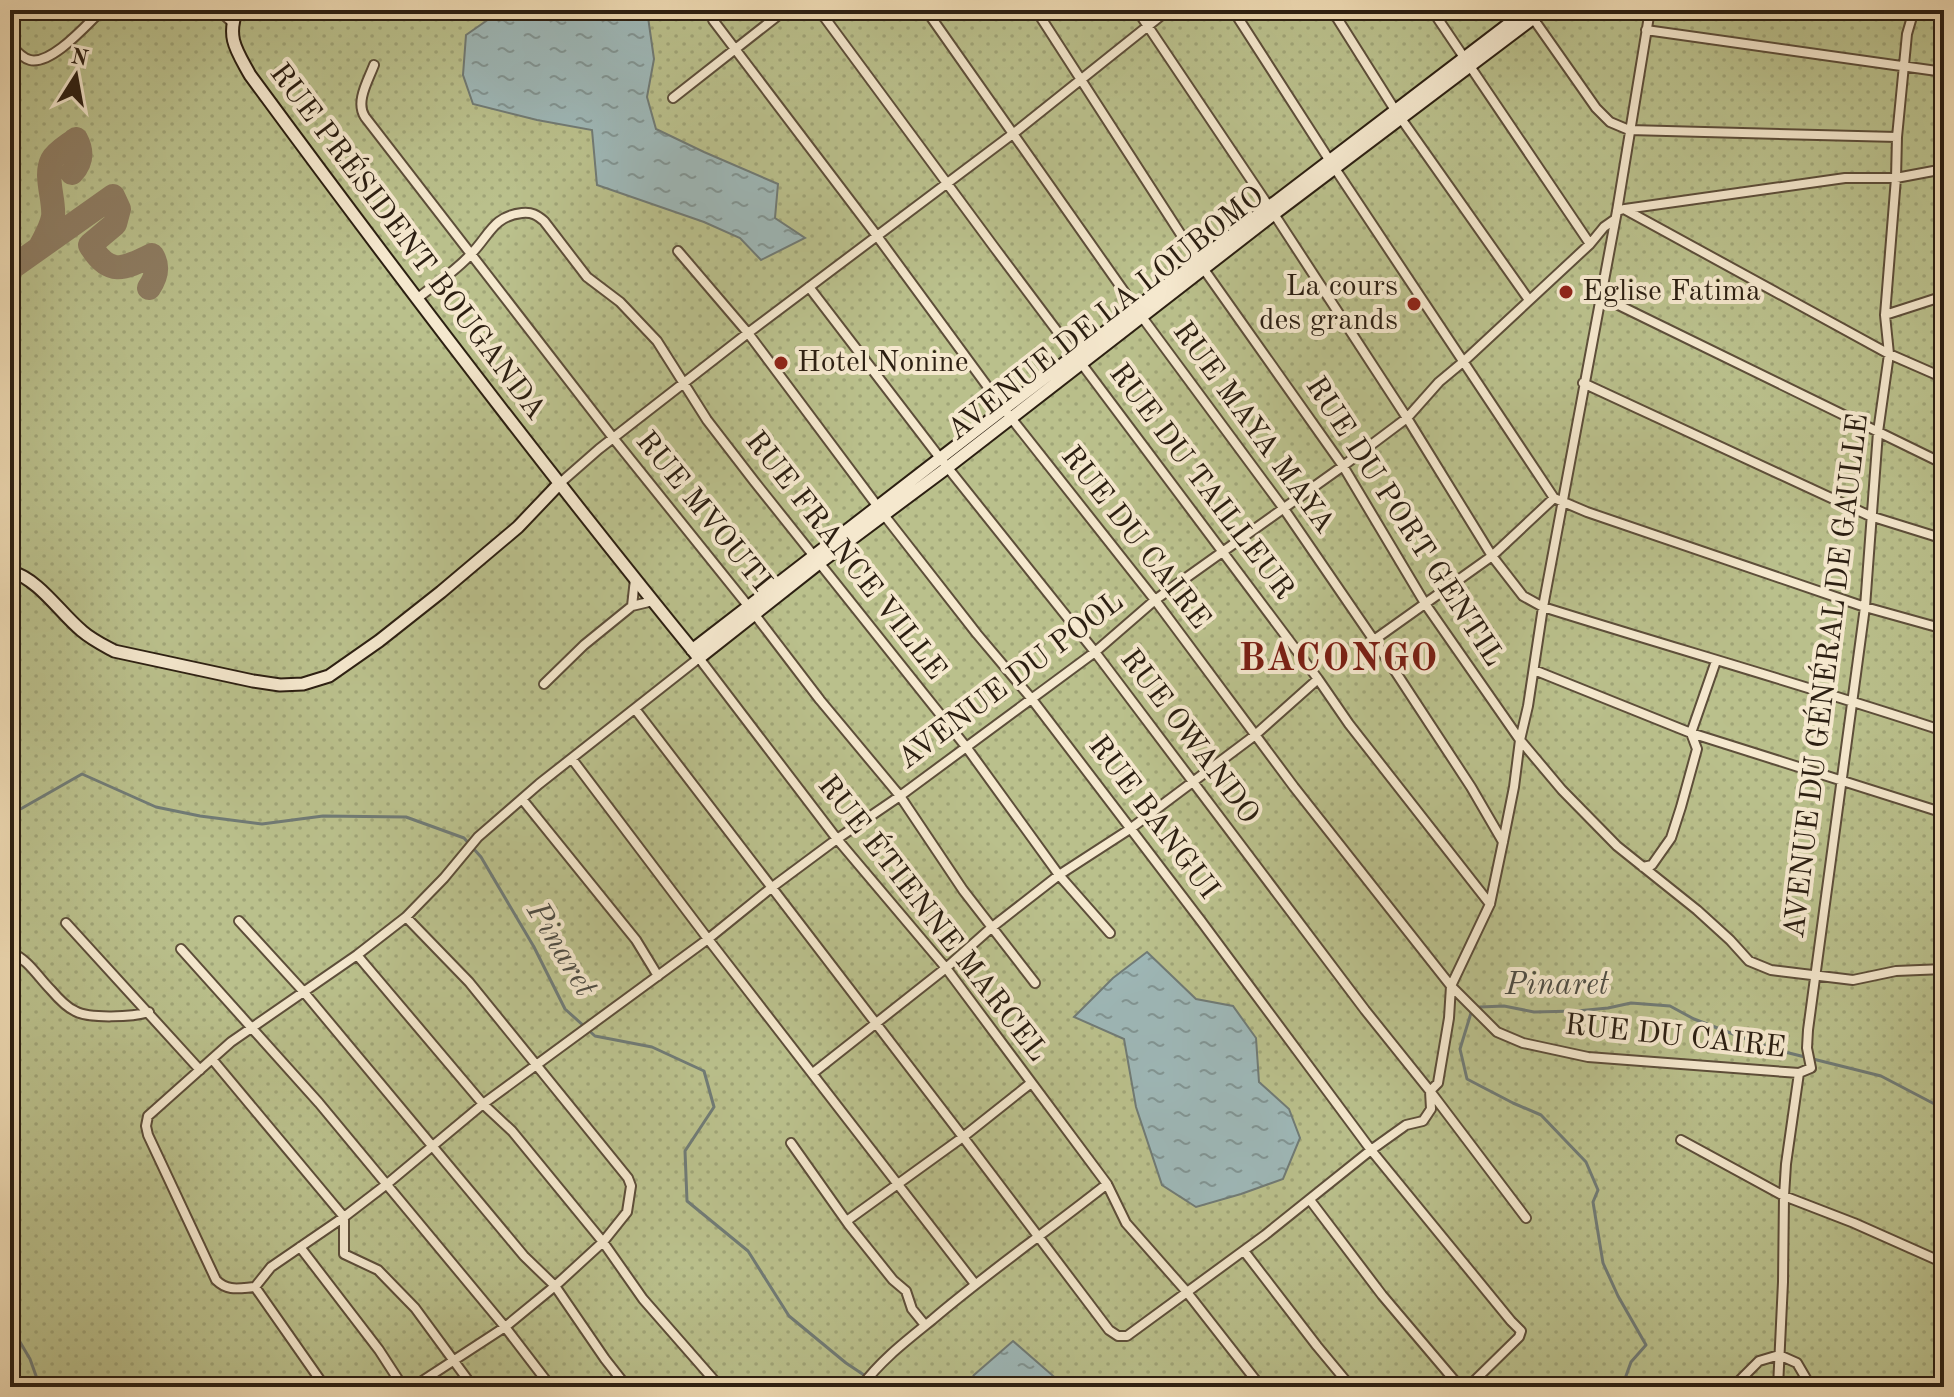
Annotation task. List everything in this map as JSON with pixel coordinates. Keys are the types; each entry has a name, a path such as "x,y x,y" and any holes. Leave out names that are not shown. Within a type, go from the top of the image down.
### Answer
{"street":[{"path":"10,44 19,54 31,60 44,59 102,10"},
{"path":"218,10 233,23 237,10"},
{"path":"673,98 785,10"},
{"name":"RUE DU TAILLEUR","path":"819,10 1349,724 1490,904"},
{"name":"RUE MAYA MAYA","path":"926,10 1139,312 1284,509 1471,787 1503,842"},
{"name":"RUE DU PORT GENTIL","path":"1036,10 1201,265 1343,466 1426,605 1520,740 1591,821 1617,846 1697,910 1749,961 1771,970 1853,980 1896,971 1944,969"},
{"path":"1137,10 1272,210 1492,556 1523,596 1543,607 1944,731"},
{"path":"10,571 31,581 82,631 114,651 280,685 303,684 329,676 379,641 518,527 559,484 614,439 748,333 1014,133 1168,10"},
{"path":"1233,10 1463,362 1559,500 1865,607 1944,629"},
{"path":"1332,10 1398,114 1529,300"},
{"path":"1432,10 1590,244"},
{"name":"AVENUE DE LA LOUBOMO","path":"695,654 1529,13 1544,10"},
{"path":"635,709 1109,1330 1118,1336 1127,1336 1244,1251 1371,1150 1406,1125 1423,1121 1431,1109 1430,1091 1438,1083 1451,986 1490,904 1514,787 1559,500 1618,213 1650,10"},
{"name":"AVENUE DU GÉNÉRAL DE GAULLE","path":"1799,1073 1811,1068 1807,1048 1865,607 1870,516 1889,354 1885,315 1897,137 1907,34 1914,10"},
{"path":"1529,13 1596,108 1610,122 1629,130 1897,137"},
{"name":"RUE DU CAIRE","path":"713,20 1007,414 1155,600 1254,736 1451,986 1497,1032 1523,1043 1588,1057 1799,1073"},
{"name":"RUE PRÉSIDENT BOUGANDA","path":"233,23 234,46 250,75 559,484"},
{"path":"1646,30 1944,72"},
{"name":"RUE MVOUTI","path":"374,65 360,104 361,112 614,439 820,700 900,796 963,890 1035,983"},
{"path":"1618,213 1845,178 1896,178 1944,169"},
{"name":"RUE FRANCE VILLE","path":"471,255 507,215 530,212 544,221 587,277 620,302 657,341 707,420 967,748 1059,875 1110,933"},
{"path":"1618,213 1889,354 1944,378"},
{"name":"AVENUE DU POOL","path":"255,1287 271,1267 387,1184 483,1104 708,939 837,839 967,748 1095,652 1155,600 1407,418 1439,382 1590,244 1618,213"},
{"name":"RUE BANGUI","path":"678,251 748,333 977,634 1031,698 1371,1150 1521,1331 1519,1337 1468,1387"},
{"path":"418,298 471,255"},
{"name":"RUE OWANDO","path":"809,287 1095,652 1526,1218"},
{"path":"1600,296 1944,464"},
{"path":"1885,315 1944,296"},
{"path":"1583,383 1870,516 1944,539"},
{"name":"RUE ÉTIENNE MARCEL","path":"559,484 837,839 946,968 1107,1184 1126,1223 1186,1291 1261,1387"},
{"path":"1374,640 1492,556 1559,500"},
{"path":"632,606 635,578"},
{"path":"544,684 584,645 632,606 653,601"},
{"path":"325,1387 255,1287 231,1289 216,1280 146,1126 148,1116 251,1027 357,955 406,917 478,837 684,671 695,654"},
{"path":"1643,867 1652,865 1671,838 1697,749 1691,733 1716,661"},
{"path":"1534,670 1691,733 1944,813"},
{"path":"813,1073 1059,875 1130,829 1254,736 1318,679"},
{"path":"572,759 975,1284"},
{"path":"522,799 636,940 658,976"},
{"path":"406,917 469,982 628,1178 631,1186 627,1212 603,1242 505,1327 413,1387"},
{"path":"239,921 303,991 524,1256 555,1286 627,1387"},
{"path":"66,923 200,1070"},
{"path":"181,949 319,1103 551,1387"},
{"path":"10,952 28,963 52,992 75,1012 123,1017 149,1012"},
{"path":"357,955 483,1104 512,1131 603,1242 643,1299 720,1387"},
{"path":"212,1059 344,1217 344,1254 378,1270 415,1308 473,1387"},
{"path":"1778,1387 1786,1164 1799,1073"},
{"path":"848,1220 963,1137 1031,1083"},
{"path":"1681,1140 1784,1196 1944,1263"},
{"path":"791,1143 893,1280 906,1291 912,1309 925,1325"},
{"path":"861,1387 893,1351 1107,1184"},
{"path":"1310,1200 1382,1295 1460,1387"},
{"path":"300,1247 379,1350 403,1387"},
{"path":"1244,1251 1351,1387"},
{"path":"1733,1387 1759,1361 1779,1355 1797,1363 1811,1387"}],"green space":[{"path":"10,10 1944,10 1944,1387 10,1387"}],"water":[{"path":"502,10 647,10 654,59 647,97 656,129 778,184 775,218 805,238 761,260 740,238 704,222 597,185 592,130 473,104 463,75 466,35"},
{"path":"1147,952 1196,999 1233,1006 1256,1038 1259,1082 1289,1109 1300,1138 1283,1179 1196,1207 1162,1185 1136,1107 1124,1039 1074,1017 1113,978"},
{"path":"1013,1341 1060,1382 1071,1387 966,1387 974,1375"}],"waterway":[{"name":"Pinaret","path":"10,815 82,774 156,807 200,816 262,824 323,816 406,817 464,838 481,857 534,947 565,1009 595,1036 652,1047 704,1071 714,1107 685,1151 687,1201 748,1251 789,1316 846,1363 882,1387"},
{"name":"Pinaret","path":"1622,1387 1631,1362 1646,1345 1603,1263 1593,1202 1598,1190 1586,1162 1541,1115 1467,1079 1460,1049 1471,1013 1480,1007 1504,1006 1534,1012 1577,1011 1631,1003 1670,1006 1694,1019 1754,1042 1881,1076 1944,1109"},
{"path":"10,1325 30,1359 40,1387"},
{"name":"Pinaret","path":"959,1387 967,1381 972,1382"}],"taxiway":[{"path":"40,247 53,217 50,166 57,154 76,139 80,157 72,173"},
{"path":"10,269 113,196 119,209 115,224 90,245 111,266 133,264 152,255 156,271 149,288"}],"place":[{"name":"Eglise Fatima","path":"1566,292"},
{"name":"La cours des grands","path":"1414,304"},
{"name":"Hotel Nonine","path":"781,363"}],"district":[{"name":"BACONGO","path":"1339,660"}]}
